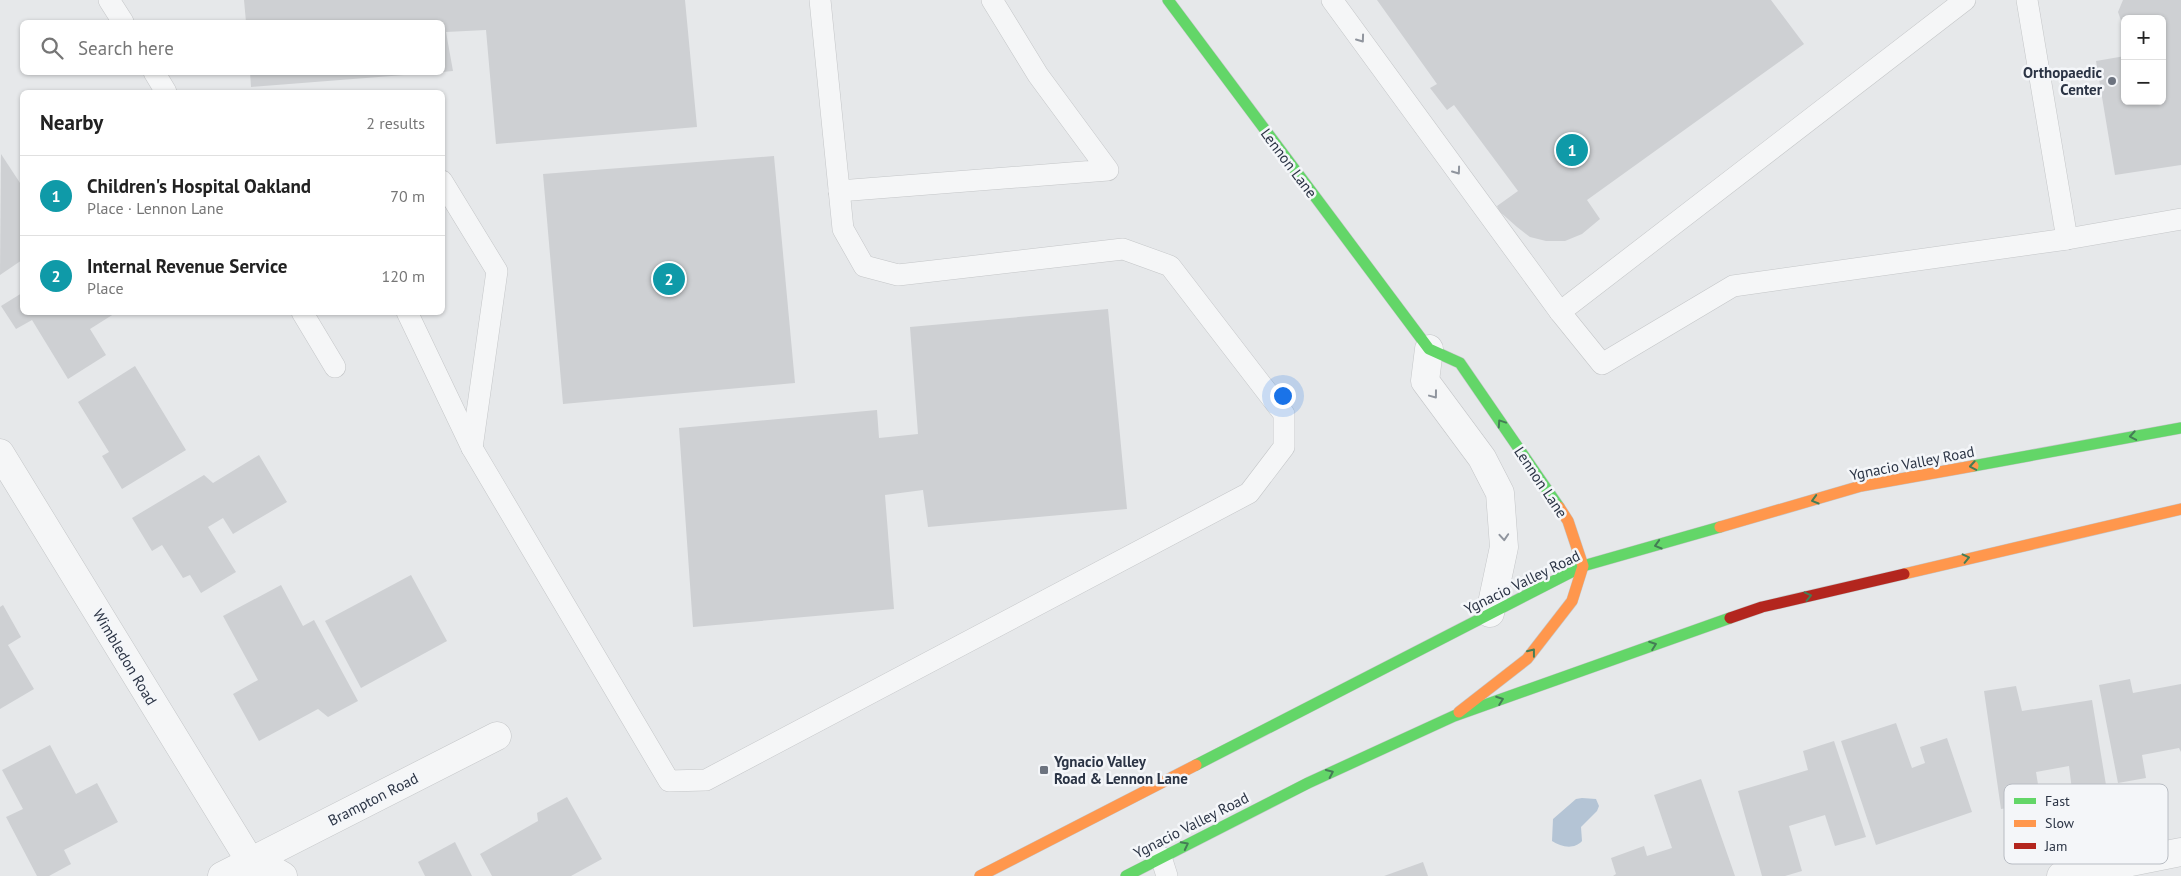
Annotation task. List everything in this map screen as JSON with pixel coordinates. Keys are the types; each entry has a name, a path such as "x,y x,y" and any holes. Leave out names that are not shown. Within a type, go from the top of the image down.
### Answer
{"main road":[{"name":"Lennon Lane","path":"1168,0 1429,349 1460,363 1568,521 1583,566"},
{"name":"Ygnacio Valley Road","path":"980,876 1583,566 1861,486 2181,428"},
{"name":"Ygnacio Valley Road","path":"1126,876 1164,867 1308,783 1454,716 1762,606 2181,509"},
{"path":"1454,716 1527,659 1572,601 1583,566"}],"street":[{"path":"1429,349 1425,382 1482,458 1500,493 1504,547 1490,613"},
{"name":"Wimbledon Road","path":"0,453 248,869"},
{"name":"Brampton Road","path":"222,876 248,869 497,736"},
{"path":"2168,855 2181,852"},
{"path":"2061,876 2121,864"},
{"path":"248,869 266,866 283,876"}],"lane":[{"path":"109,0 122,20"},
{"path":"407,315 472,448 670,781 706,780 1249,493 1284,447 1284,414 1170,266 1124,249 898,275 864,266 843,229 820,0"},
{"path":"839,191 1108,170 1038,75 992,0"},
{"path":"1332,0 1560,312 1602,364 1732,286 2067,239 2181,218"},
{"path":"1560,312 1965,0"},
{"path":"2027,0 2067,239"},
{"path":"156,75 165,90"},
{"path":"445,186 497,271 472,448"},
{"path":"304,315 335,367"}],"water":[{"path":"1576,799 1596,799 1599,806 1597,811 1581,827 1582,841 1575,846 1567,847 1552,841 1553,819"}],"building":[{"path":"244,0 685,0 697,127 496,144 486,30 446,32 453,71 445,72 445,20 246,20"},
{"path":"1377,0 1771,0 1804,44 1587,200 1600,219 1582,234 1565,241 1546,241 1530,237 1499,211 1497,206 1518,191 1454,105 1447,110 1430,88 1437,84"},
{"name":"Orthopaedic Center","path":"2123,0 2181,0 2181,165 2115,175 2096,61 2121,57 2121,105 2166,105 2166,15 2121,15 2121,21 2118,12"},
{"path":"250,75 404,75 251,87"},
{"path":"1,154 20,183 20,261 0,275"},
{"path":"774,156 795,383 563,404 543,174"},
{"path":"20,294 20,315 112,315 90,329 106,355 68,379 32,320 16,329 1,306"},
{"path":"1108,309 1127,509 928,527 923,490 885,495 894,609 693,627 679,428 877,410 879,438 918,434 910,327"},
{"path":"135,366 186,450 122,489 102,456 109,452 78,402"},
{"path":"259,455 287,502 233,534 223,518 208,527 236,572 201,593 190,575 183,578 162,545 152,551 132,518 204,475 213,483"},
{"path":"411,575 447,641 361,688 325,621"},
{"path":"281,585 303,626 314,620 358,701 328,717 318,709 259,741 233,694 258,680 223,616"},
{"path":"3,605 21,637 8,645 34,689 0,709 0,607"},
{"path":"2130,679 2133,693 2181,684 2181,752 2179,748 2142,755 2146,778 2118,783 2099,685"},
{"path":"2016,686 2022,711 2092,700 2106,784 2071,784 2069,766 2036,772 2038,784 2004,784 2004,809 2001,809 1984,691"},
{"path":"1896,723 1912,768 1925,763 1920,747 1947,738 1972,812 1876,845 1841,741"},
{"path":"1834,741 1866,837 1835,846 1825,815 1789,826 1802,871 1785,876 1762,876 1738,791 1808,770 1803,751"},
{"path":"50,745 76,794 97,783 118,822 64,850 71,864 49,876 37,876 6,817 23,809 2,770"},
{"path":"1701,779 1735,876 1613,876 1616,874 1611,858 1644,846 1647,856 1672,848 1654,795"},
{"path":"567,797 602,859 571,876 492,876 480,854 538,821 537,813"},
{"path":"455,842 472,876 425,876 418,862"},
{"path":"1423,862 1428,876 1384,876"}],"traffic: fast":[{"path":"1168,0 1429,349 1460,363 1559,507"},
{"path":"1973,466 2181,428"},
{"path":"1196,765 1583,566 1720,527"},
{"path":"1126,876 1308,783 1454,716 1730,618"}],"traffic: slow":[{"path":"1720,527 1861,486 1973,466"},
{"path":"1459,712 1527,659 1572,601 1583,566 1568,521 1559,507"},
{"path":"1904,574 2181,509"},
{"path":"980,876 1196,765"}],"traffic: jam":[{"path":"1730,618 1762,607 1904,574"}],"place":[{"name":"Orthopaedic Center","path":"2112,81"},
{"name":"Children's Hospital Oakland","path":"1572,150"},
{"name":"Internal Revenue Service","path":"669,279"},
{"name":"Ygnacio Valley Road & Lennon Lane","path":"1044,770"}]}
